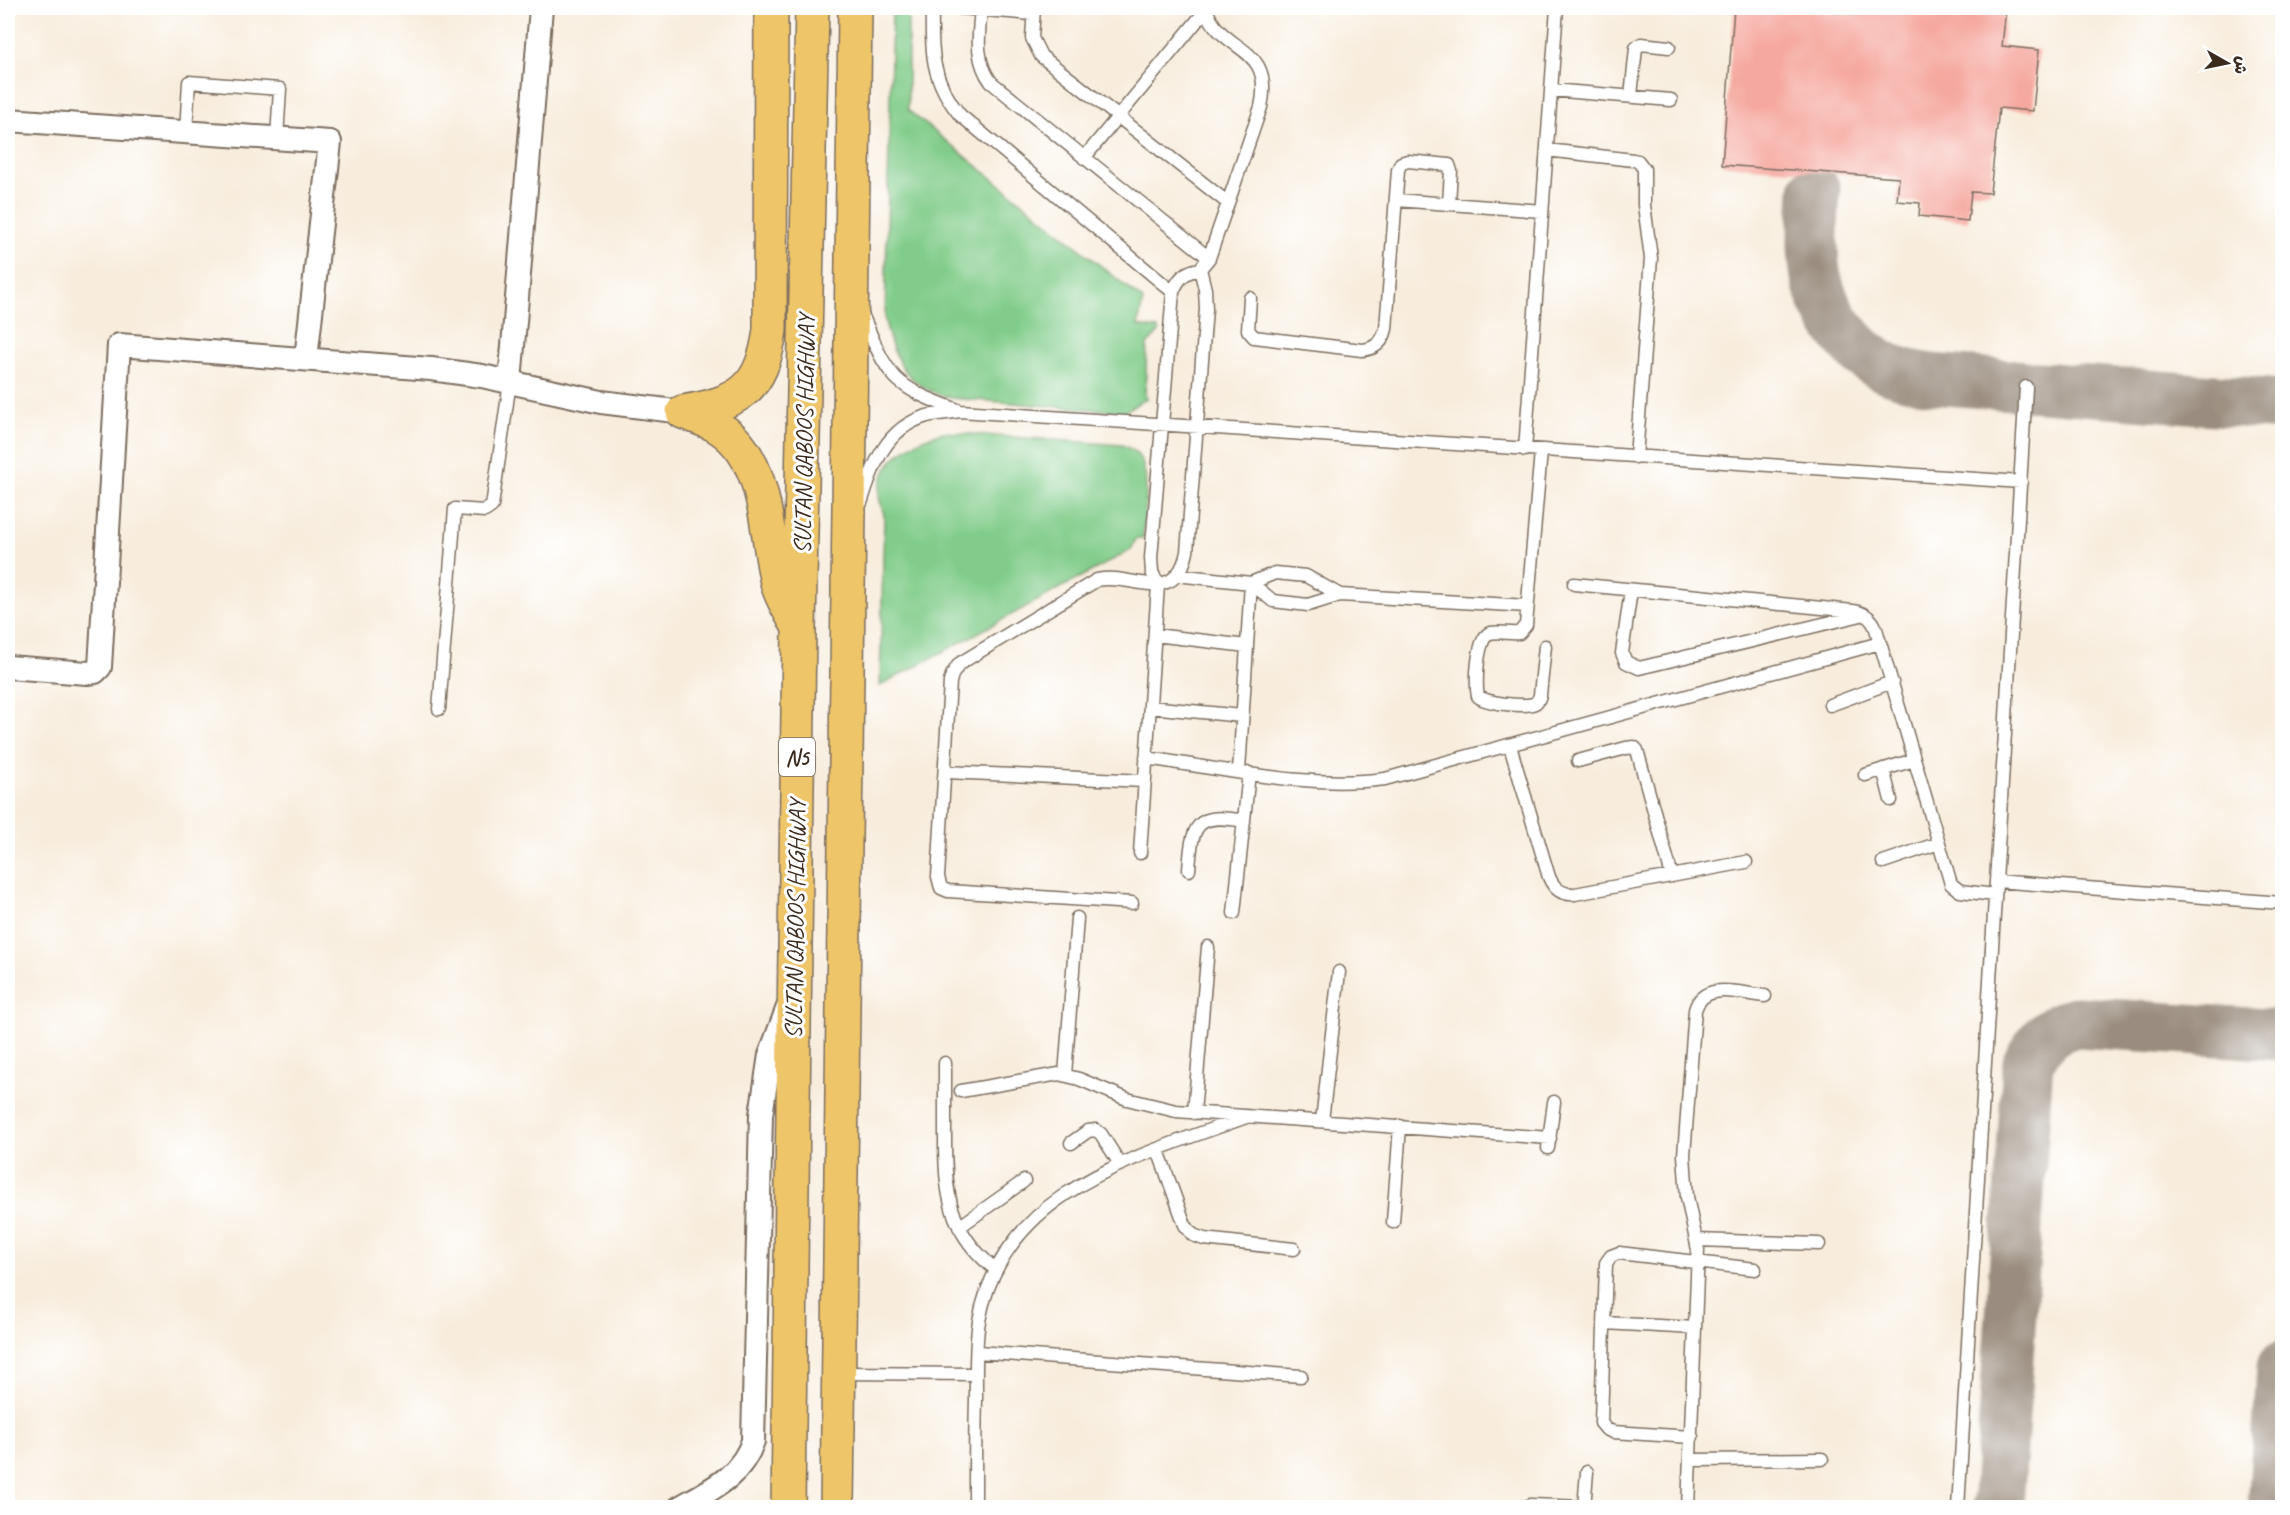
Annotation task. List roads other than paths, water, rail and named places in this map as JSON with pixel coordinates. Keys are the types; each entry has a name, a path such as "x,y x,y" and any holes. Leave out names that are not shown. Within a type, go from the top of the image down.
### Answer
{"highway":[{"path":"683,412 728,402 742,393 764,363 768,348 770,330 771,8"},
{"name":"SULTAN QABOOS HIGHWAY","path":"788,1508 799,629 812,8"},
{"name":"SULTAN QABOOS HIGHWAY","path":"837,1508 855,8"},
{"path":"683,412 714,425 733,439 750,460 758,483 777,585 799,629"}],"street":[{"path":"510,382 541,8"},
{"path":"8,120 330,142 306,359"},
{"path":"8,667 87,673 95,672 100,667 119,345 431,369 510,382 601,402 683,412"},
{"path":"679,1508 732,1476 742,1464 753,1441 761,1115 770,1055 795,989"}],"lane":[{"path":"932,8 932,56 939,82 951,105 970,124 1173,292"},
{"path":"960,8 1034,11 1032,38 1041,56 1228,203"},
{"path":"981,8 978,51 986,75 997,88 1209,258"},
{"path":"1525,450 1557,8"},
{"path":"1084,158 1206,9 1215,27 1256,61 1264,86 1261,107 1209,258 1200,269 1193,270 1180,278 1173,292 1151,565 1158,585 1140,853"},
{"path":"1631,96 1636,48 1641,44 1669,47"},
{"path":"186,132 189,82 280,89 277,138"},
{"path":"1551,90 1671,100"},
{"path":"1547,150 1633,160 1638,161 1644,169 1644,205 1652,258 1636,457"},
{"path":"1250,298 1248,330 1254,337 1362,350 1376,346 1383,338 1386,329 1398,170 1401,163 1408,161 1449,165 1451,171 1449,204"},
{"path":"1396,200 1542,211"},
{"path":"1132,903 944,890 939,885 950,682 959,664 1096,580 1107,579 1158,585 1176,575 1183,567 1187,552 1206,299 1200,269"},
{"path":"851,287 882,360 896,380 916,394 960,411"},
{"path":"440,709 455,509 485,511 492,506 510,382"},
{"path":"1958,1508 2026,387"},
{"path":"848,542 872,468 886,443 915,421 927,416 960,411 2020,482"},
{"path":"1541,451 1526,625 1520,633 1491,633 1481,642 1478,696 1487,702 1529,705 1536,702 1540,695 1545,646"},
{"path":"1176,575 1251,582 1275,573 1306,576 1340,595"},
{"path":"1251,582 1268,599 1279,603 1312,605 1340,595 1528,606"},
{"path":"1234,912 1244,821 1242,716 1251,582"},
{"path":"1574,584 1865,614 1874,623 1953,887 1960,891 1995,895"},
{"path":"1631,590 1622,653 1630,665 1639,668 1865,614"},
{"path":"1155,635 1247,646"},
{"path":"1146,758 1315,782 1367,781 1402,776 1880,643"},
{"path":"1830,705 1892,682"},
{"path":"1150,707 1242,716"},
{"path":"1510,746 1549,877 1556,889 1575,894 1746,862"},
{"path":"1578,761 1626,747 1634,747 1637,750 1672,876"},
{"path":"1865,775 1914,760"},
{"path":"1883,770 1891,800"},
{"path":"945,772 1145,780"},
{"path":"1189,870 1191,840 1199,826 1218,817 1244,821"},
{"path":"1883,862 1939,843"},
{"path":"1996,881 2283,903"},
{"path":"1065,1075 1077,918"},
{"path":"1194,1113 1208,948"},
{"path":"1323,1121 1340,972"},
{"path":"1688,1508 1698,1263 1697,1240 1687,1197 1684,1169 1697,1004 1704,994 1716,991 1765,996"},
{"path":"945,1063 946,1186 949,1200 958,1227 974,1250 995,1269"},
{"path":"961,1090 1048,1074 1065,1075 1143,1104 1194,1113 1400,1126 1549,1143 1554,1102"},
{"path":"975,1508 976,1374 982,1310 995,1269 1007,1248 1039,1215 1077,1186 1120,1164 1250,1116"},
{"path":"1393,1222 1400,1126"},
{"path":"1071,1143 1088,1131 1096,1130 1120,1164"},
{"path":"1158,1150 1185,1225 1193,1235 1204,1239 1294,1249"},
{"path":"958,1227 1024,1181"},
{"path":"1697,1240 1820,1244"},
{"path":"1692,1437 1613,1431 1603,1426 1600,1419 1606,1263 1611,1256 1619,1253 1755,1269"},
{"path":"1604,1323 1695,1328"},
{"path":"977,1352 1302,1376"},
{"path":"839,1373 976,1374"},
{"path":"1691,1460 1822,1459"},
{"path":"1530,1505 1584,1507 1587,1472"}]}
